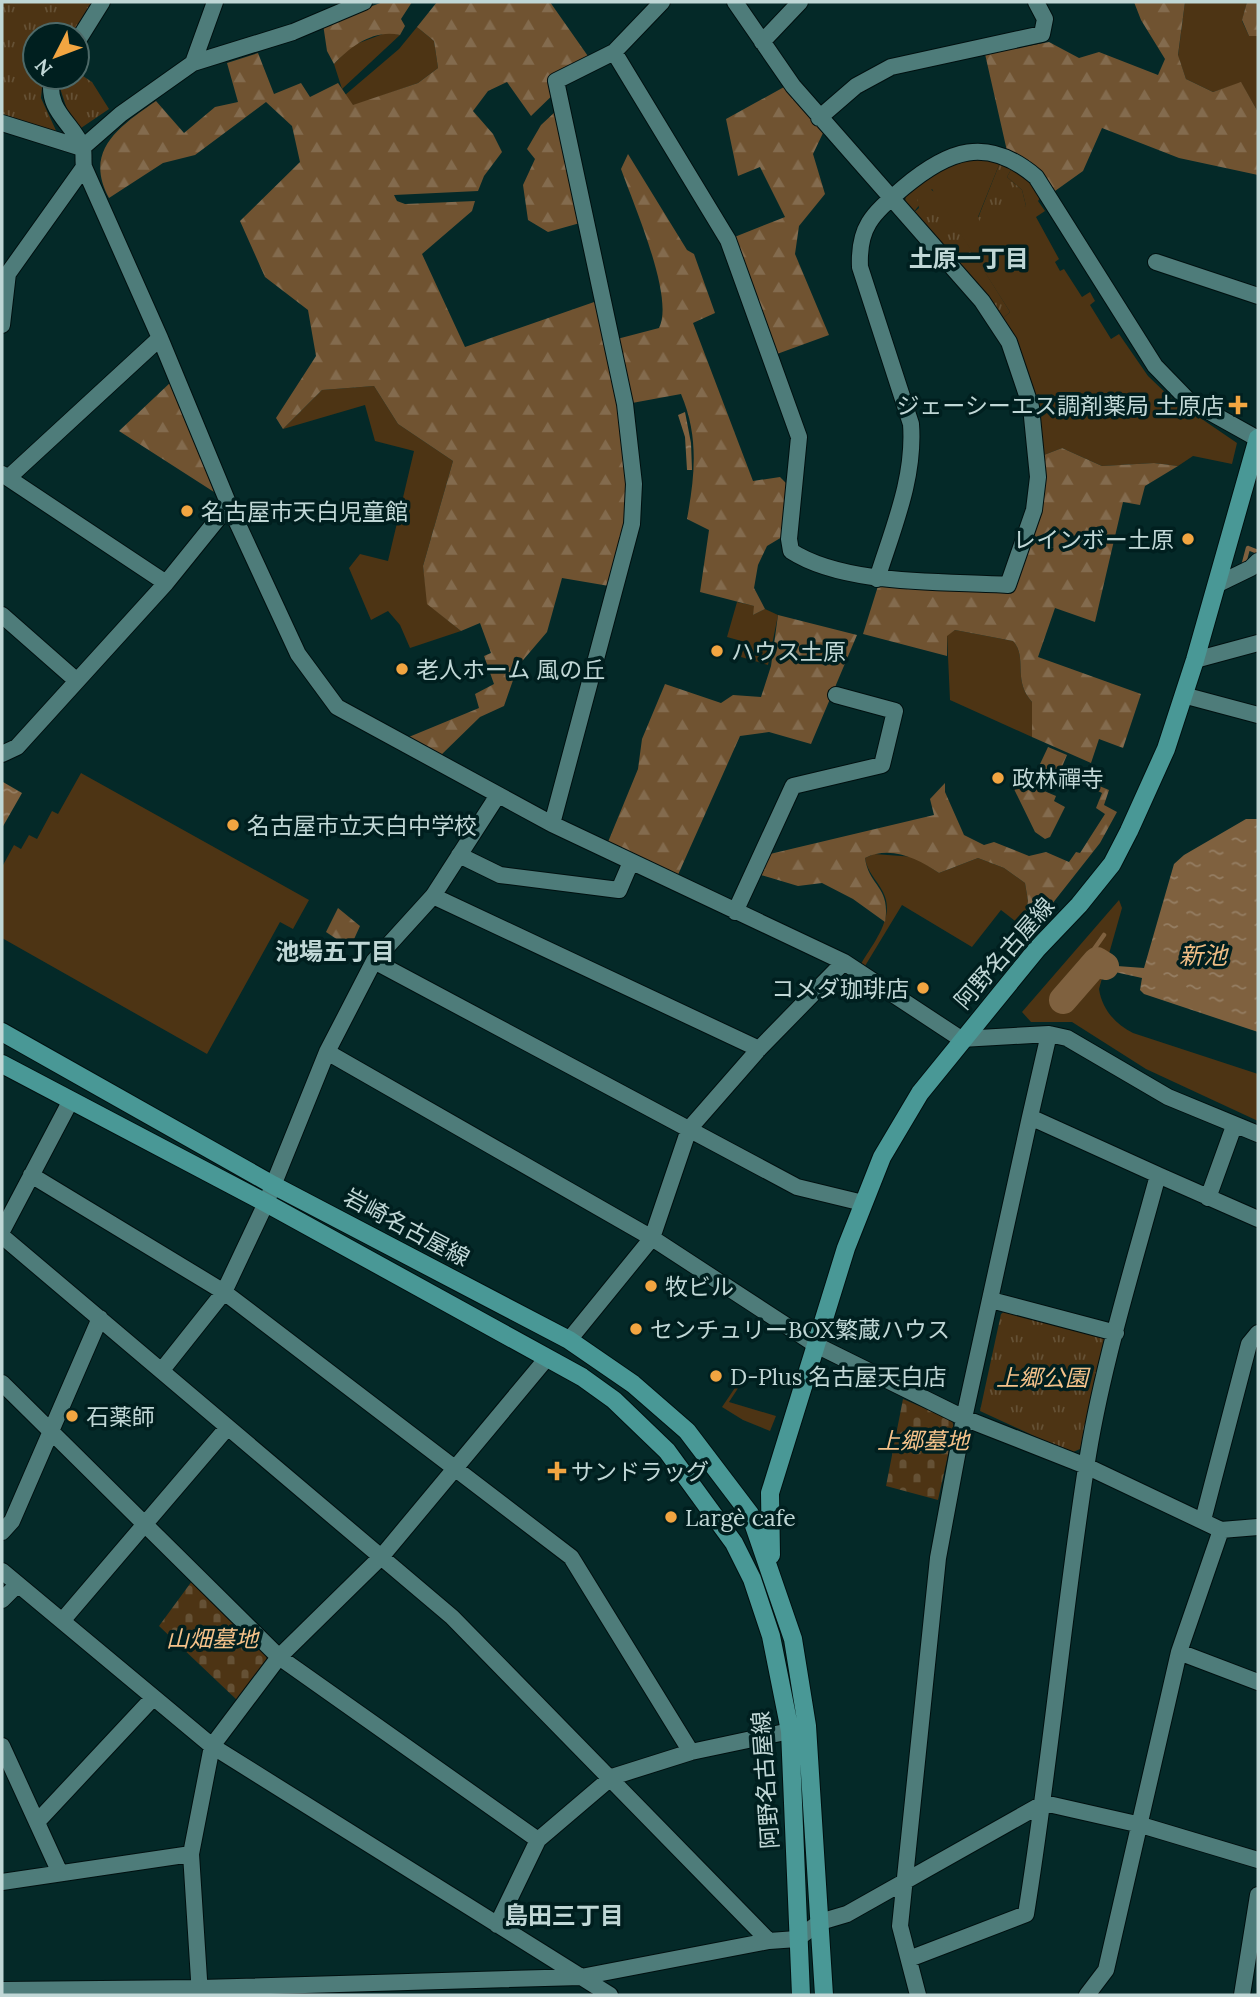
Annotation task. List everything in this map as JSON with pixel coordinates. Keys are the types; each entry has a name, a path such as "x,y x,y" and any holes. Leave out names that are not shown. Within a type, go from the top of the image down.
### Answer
{"main road":[{"name":"阿野名古屋線","path":"771,1566 770,1493 863,1203 900,1123 961,1039 1112,863 1146,799 1195,660 1258,439"},
{"name":"岩崎名古屋線","path":"2,1032 273,1185 569,1340 633,1384 687,1431 750,1514"},
{"name":"岩崎名古屋線","path":"2,1064 266,1203 547,1358 614,1400 659,1442 720,1523"},
{"name":"阿野名古屋線","path":"770,1493 750,1514 720,1523 752,1579 771,1636 790,1731 801,1995"},
{"name":"阿野名古屋線","path":"750,1514 771,1566 793,1639 807,1726 824,1995"}],"street":[{"path":"90,21 102,2"},
{"path":"192,63 215,2"},
{"path":"82,148 121,114 192,63 293,32 364,2"},
{"path":"552,824 632,524 634,484 625,404 556,81 614,52 662,2"},
{"path":"614,52 728,240 799,437 789,539 791,551 803,559 877,579 1008,585 1034,510 1038,477 1031,407 1009,342 982,301 819,118 735,2"},
{"path":"762,42 800,2"},
{"path":"819,118 856,86 891,67 1042,34 1045,19 1035,2"},
{"path":"52,91 64,123 82,148 84,167 160,338 229,505 298,654 337,707 552,824 844,962 961,1039 1049,1034 1067,1038 1168,1097 1258,1134"},
{"path":"2,123 82,148"},
{"path":"877,579 910,474 913,444 911,424 860,267 859,247 864,227 891,198 936,162 966,152 992,153 1010,159 1026,169 1045,188 1155,366 1188,400 1258,439"},
{"path":"2,324 5,278 84,167"},
{"path":"1156,262 1258,296"},
{"path":"160,338 5,476 166,583"},
{"path":"2,754 17,747 166,583 229,505"},
{"path":"1218,584 1251,568 1258,561"},
{"path":"2,615 77,681"},
{"path":"1195,660 1258,643"},
{"path":"736,912 793,786 882,765 895,711 836,695"},
{"path":"1183,695 1258,715"},
{"path":"162,1370 224,1292 266,1203 327,1052 374,961 433,896 498,795"},
{"path":"459,855 500,875 619,890 631,862"},
{"path":"433,896 759,1049"},
{"path":"374,961 796,1187 863,1203"},
{"path":"569,1340 652,1238 689,1129 759,1049 844,962"},
{"path":"918,1995 900,1926 938,1558 964,1418 1049,1034"},
{"path":"327,1052 652,1238 816,1345 964,1418 1086,1466 1221,1530 1258,1527"},
{"path":"70,1102 2,1234 452,1617 612,1777 769,1941"},
{"path":"1030,1117 1258,1219"},
{"path":"1208,1198 1234,1126"},
{"path":"31,1175 224,1292 571,1557 691,1752"},
{"path":"909,1959 1026,1914 1044,1803 1086,1466 1116,1332 1158,1175"},
{"path":"991,1300 1116,1332"},
{"path":"2,1532 12,1521 100,1318"},
{"path":"1203,1520 1250,1344 1258,1334"},
{"path":"200,1992 191,1854 212,1746 279,1657 382,1556 547,1358"},
{"path":"2,1383 51,1435 279,1657 538,1840"},
{"path":"62,1621 227,1428"},
{"path":"1087,1995 1105,1970 1179,1653 1221,1530"},
{"path":"2,1572 212,1746 610,1995"},
{"path":"2,1600 17,1584"},
{"path":"1179,1653 1258,1682"},
{"path":"37,1822 153,1698"},
{"path":"497,1925 538,1840 612,1777 691,1752 790,1731"},
{"path":"2,1746 61,1873"},
{"path":"2,1787 15,1774"},
{"path":"2,1990 200,1992 581,1978 769,1941 797,1938 820,1922 846,1914 904,1883 1044,1803 1141,1825 1258,1860"},
{"path":"2,1882 191,1854"},
{"path":"1242,1995 1258,1895"}],"green space":[{"path":"2,2 93,2 81,21 21,21 21,91 42,91 41,98 59,137 2,118"},
{"path":"383,2 412,2 401,19 405,26 400,35 381,34 372,37 348,51 334,64 327,51 323,24"},
{"path":"437,2 550,2 590,59 531,116 507,82 488,91 473,111 493,134 502,152 484,176 478,191 394,195 397,201 405,204 475,201 472,211 422,254 465,347 597,301 621,412 628,470 625,532 609,586 562,578 547,632 518,666 504,706 480,717 439,757 404,739 479,708 475,694 494,684 484,656 491,653 480,623 461,631 427,604 423,566 453,461 398,424 374,386 322,390 283,429 276,418 316,356 308,310 265,277 240,221 300,162 292,126 266,102 195,155 163,163 109,198 102,181 100,166 109,141 118,130 156,101 184,133 215,107 238,102 227,63 258,53 274,94 301,83 310,97 338,83 353,105 418,83 438,68 434,41 417,27"},
{"path":"1134,2 1185,2 1178,55 1186,79 1213,92 1241,82 1258,112 1258,175 1179,158 1102,128 1083,171 1055,191 1026,159 1007,151 985,54 1049,42 1079,58 1099,52 1158,75 1165,59 1141,20"},
{"path":"1185,2 1247,2 1242,21 1249,36 1258,36 1258,112 1241,83 1213,92 1186,79 1178,56"},
{"path":"1247,2 1258,2 1258,36 1249,36 1242,20"},
{"path":"417,27 434,41 438,68 418,83 353,106 345,95 399,49"},
{"path":"388,32 400,35 342,89 334,64 351,46"},
{"path":"91,81 109,109 81,128 72,125 61,91 91,91"},
{"path":"784,87 823,133 813,154 825,194 799,226 795,254 829,335 777,354 732,238 785,217 760,167 738,176 726,119"},
{"path":"556,111 580,223 548,232 528,220 523,185 535,159 527,149 541,125"},
{"path":"628,154 687,250 694,254 715,313 693,323 753,481 780,477 787,484 782,537 767,546 758,565 754,588 765,609 753,615 754,606 700,592 709,530 687,519 694,456 691,425 681,394 632,403 617,339 659,328 662,314 657,273 643,226 621,169"},
{"path":"965,158 1001,160 978,217 1026,206 1022,190 1007,177 1013,166 1029,179 1041,197 1038,201 1045,211 1036,217 1059,259 1055,262 1060,271 1064,269 1082,297 1090,292 1095,301 1090,305 1111,339 1119,334 1148,376 1171,398 1237,443 1232,464 1193,456 1178,466 1154,463 1102,466 1062,448 1044,455 1030,385 1002,319 1010,312 932,189 913,213 905,204 906,192 928,174"},
{"path":"1001,160 1013,166 1007,177 1022,190 1026,206 984,229 978,218"},
{"path":"926,187 935,192 1010,312 1002,319 913,213 919,208 916,194"},
{"path":"172,381 214,492 119,431"},
{"path":"374,386 398,424 453,461 423,566 428,604 461,631 410,648 400,625 388,611 371,620 349,568 360,554 388,561 414,451 375,441 365,405 283,429 322,390"},
{"path":"1062,448 1102,466 1154,463 1178,466 1145,486 1140,505 1123,502 1095,622 1055,608 1038,657 1141,694 1123,748 1099,739 1091,763 1032,737 1032,702 1023,686 1019,655 1013,641 955,630 947,636 947,656 863,634 878,586 1013,593 1038,508 1044,455"},
{"path":"737,602 755,606 753,615 765,609 778,615 768,665 741,657 745,642 727,637"},
{"path":"778,615 857,635 811,744 769,732 740,736 677,877 608,842 638,769 642,739 665,684 721,703 733,695 761,697 771,666"},
{"path":"955,630 1013,641 1019,655 1023,686 1032,702 1032,737 950,700 947,635"},
{"path":"1048,747 1067,755 1053,788 1033,779"},
{"path":"81,773 309,900 293,929 280,922 207,1054 2,938 2,867 14,845 21,849 29,835 37,839 52,811 58,814"},
{"path":"1018,780 1056,796 1054,801 1065,807 1050,837 1045,839 1035,832 1014,789"},
{"path":"945,783 945,792 964,835 984,845 994,842 1029,856 1046,852 1069,862 1076,852 1080,853 1105,814 1096,808 1102,793 1090,787 1092,783 1109,790 1104,805 1117,812 1100,843 1030,932 1023,927 1028,901 1025,883 1004,868 978,858 939,873 904,855 885,853 865,858 867,868 885,901 885,922 853,899 822,883 798,886 761,875 770,854 934,815 930,799"},
{"path":"874,854 915,857 939,873 978,858 1004,868 1025,883 1028,901 1023,927 1001,910 972,947 902,905 865,966 861,964 877,939 887,911 883,892 866,863 865,858"},
{"path":"1119,900 1122,908 1099,989 1106,1009 1115,1020 1133,1033 1258,1074 1258,1121 1146,1069 1072,1022 1031,1022 1022,1012"},
{"path":"338,908 360,926 350,948 326,932"},
{"name":"上郷公園","path":"1007,1309 1102,1334 1107,1340 1080,1449 1071,1453 980,1411 1001,1314"},
{"path":"743,1376 746,1376 729,1402 776,1416 770,1431 743,1420 722,1407"},
{"name":"上郷墓地","path":"903,1399 952,1420 954,1428 938,1500 886,1486"},
{"name":"山畑墓地","path":"192,1581 266,1653 267,1662 238,1701 159,1626"}],"water":[{"path":"685,412 691,443 692,470 687,470 685,437 678,415"},
{"path":"3,782 22,793 2,828 2,784"},
{"name":"新池","path":"1246,819 1258,819 1258,1032 1144,994 1140,990 1142,978 1115,972 1117,966 1144,968 1174,864 1184,855"}],"waterway":[{"path":"1243,567 1248,548 1258,552"},
{"path":"1082,966 1104,935"},
{"path":"1063,1000 1097,961 1105,966"}],"place":[{"name":"ジェーシーエス調剤薬局 土原店","path":"1238,405"},
{"name":"名古屋市天白児童館","path":"187,511"},
{"name":"レインボー土原","path":"1188,539"},
{"name":"ハウス土原","path":"717,651"},
{"name":"老人ホーム 風の丘","path":"402,669"},
{"name":"政林禪寺","path":"998,778"},
{"name":"名古屋市立天白中学校","path":"233,825"},
{"name":"コメダ珈琲店","path":"923,988"},
{"name":"牧ビル","path":"651,1286"},
{"name":"センチュリーBOX繁蔵ハウス","path":"636,1329"},
{"name":"D-Plus 名古屋天白店","path":"716,1376"},
{"name":"石薬師","path":"72,1416"},
{"name":"サンドラッグ","path":"557,1471"},
{"name":"Largè cafe","path":"671,1517"}],"district":[{"name":"土原一丁目","path":"969,258"},
{"name":"池場五丁目","path":"335,951"},
{"name":"島田三丁目","path":"564,1915"}]}
